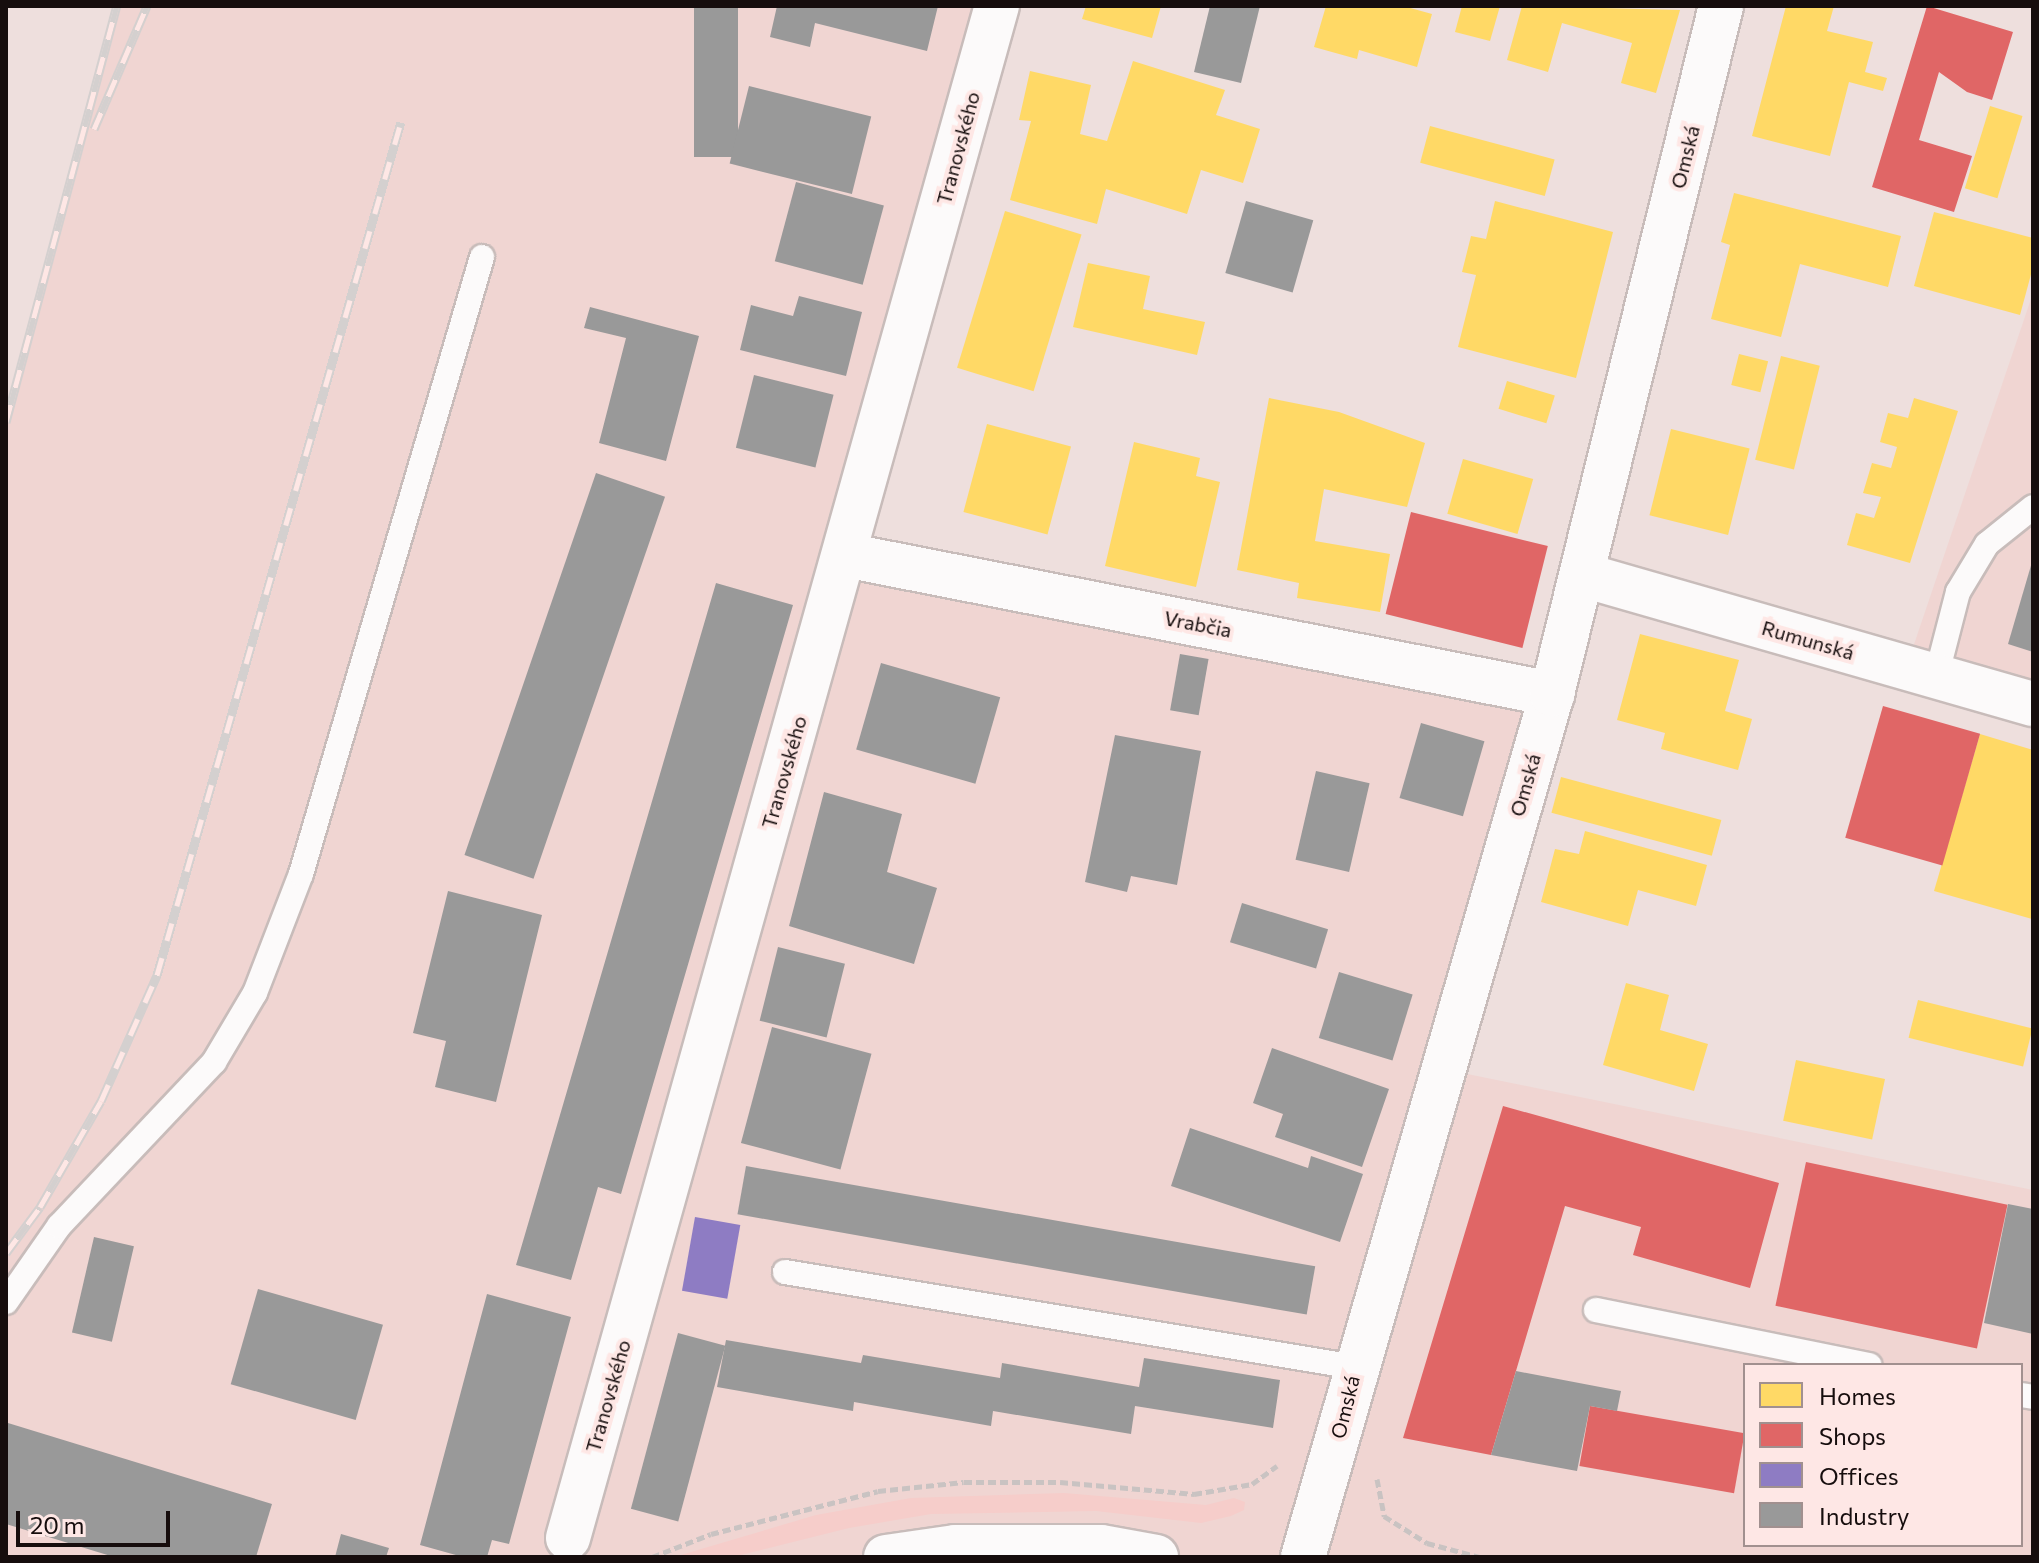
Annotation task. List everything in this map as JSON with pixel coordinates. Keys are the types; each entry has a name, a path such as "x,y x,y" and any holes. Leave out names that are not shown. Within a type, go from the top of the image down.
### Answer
{"street":[{"name":"Tranovského","path":"568,1538 997,6"},
{"name":"Omská","path":"1303,1557 1355,1367 1552,694 1721,6"},
{"name":"Vrabčia","path":"845,555 1552,694"},
{"name":"Rumunská","path":"1583,575 2033,704"},
{"path":"886,1557 955,1547 1101,1547 1156,1557"}],"lane":[{"path":"6,1302 59,1226 214,1062 255,993 301,874 482,257"},
{"path":"1936,677 1958,592 1987,544 2033,507"},
{"path":"785,1272 1355,1367"},
{"path":"1596,1310 1860,1363"}],"shaded area":[{"path":"117,6 998,6 845,555 1552,694 1443,1069 2033,1190 2033,1557 6,1557 6,417"},
{"path":"2033,293 2033,704 1906,668"},
{"path":"1064,1493 1206,1505 1234,1498 1245,1502 1244,1510 1201,1523 1096,1511 931,1514 849,1528 733,1557 674,1557 816,1515 911,1498"}],"building: Homes":[{"path":"1086,6 1161,6 1152,38 1082,19"},
{"path":"1326,6 1403,6 1432,14 1417,67 1359,50 1357,59 1314,47"},
{"path":"1462,6 1500,6 1490,41 1455,32"},
{"path":"1522,6 1680,10 1656,93 1621,83 1632,43 1562,23 1548,72 1507,60"},
{"path":"1786,6 1834,6 1827,31 1873,42 1865,72 1887,78 1883,91 1849,82 1830,156 1752,136"},
{"path":"1133,61 1225,90 1216,115 1260,129 1243,183 1201,170 1187,214 1106,189 1097,224 1010,200 1031,121 1019,120 1030,71 1091,85 1080,134 1107,141"},
{"path":"1990,106 2023,116 1997,198 1965,188"},
{"path":"1430,126 1555,159 1545,196 1420,163"},
{"path":"1734,193 1901,236 1888,287 1800,264 1781,337 1711,319 1730,245 1721,242"},
{"path":"1495,201 1613,232 1576,378 1458,347 1476,275 1462,272 1471,236 1486,239"},
{"path":"1005,211 1082,234 1034,391 957,368"},
{"path":"1934,212 2033,238 2033,267 2020,315 1914,286"},
{"path":"1088,263 1150,276 1143,309 1205,322 1197,355 1073,327"},
{"path":"1739,354 1768,361 1760,392 1731,385"},
{"path":"1781,356 1820,366 1794,469 1755,460"},
{"path":"1507,381 1555,396 1546,423 1499,409"},
{"path":"1269,398 1339,412 1425,443 1407,507 1324,489 1315,541 1390,554 1380,612 1297,598 1299,583 1237,570"},
{"path":"1914,398 1958,411 1910,563 1847,545 1856,513 1874,518 1881,497 1863,493 1872,463 1891,468 1897,447 1880,442 1888,413 1908,418"},
{"path":"987,424 1071,447 1047,534 963,512"},
{"path":"1671,429 1750,449 1728,535 1649,515"},
{"path":"1134,442 1200,458 1196,476 1220,482 1196,587 1105,566"},
{"path":"1463,459 1533,479 1517,534 1447,514"},
{"path":"1640,634 1739,660 1725,711 1752,719 1738,770 1661,749 1665,733 1617,720"},
{"path":"1980,734 2033,750 2032,919 1934,891"},
{"path":"1561,777 1721,820 1712,856 1551,813"},
{"path":"1585,831 1707,865 1696,906 1638,890 1628,926 1541,902 1555,849 1579,854"},
{"path":"1626,983 1669,995 1660,1030 1708,1044 1694,1091 1603,1065"},
{"path":"1918,1000 2032,1029 2023,1066 1909,1038"},
{"path":"1796,1060 1885,1079 1872,1140 1783,1121"}],"building: Shops":[{"path":"1927,6 2013,32 1992,100 1967,92 1939,72 1919,140 1972,156 1954,212 1872,187"},
{"path":"1411,512 1548,546 1522,648 1386,614"},
{"path":"1883,706 1980,734 1942,866 1845,838"},
{"path":"1503,1106 1779,1183 1750,1288 1633,1255 1641,1227 1565,1206 1491,1455 1403,1438"},
{"path":"1806,1162 2007,1205 1977,1349 1775,1306"},
{"path":"1590,1406 1743,1433 1734,1493 1579,1466"}],"building: Offices":[{"path":"695,1217 740,1225 727,1299 682,1291"}],"building: Industry":[{"path":"694,6 738,6 738,157 694,157"},
{"path":"777,6 938,6 927,51 815,23 810,47 770,37"},
{"path":"1210,6 1260,6 1241,83 1194,72"},
{"path":"749,86 871,116 852,194 730,164"},
{"path":"796,182 884,206 863,285 775,261"},
{"path":"1246,201 1313,220 1293,292 1225,273"},
{"path":"799,296 862,312 846,376 740,350 751,305 793,316"},
{"path":"590,307 699,336 666,461 599,443 626,338 584,328"},
{"path":"754,375 834,395 815,468 736,448"},
{"path":"596,473 665,497 533,879 464,855"},
{"path":"2033,563 2033,652 2008,644"},
{"path":"716,583 793,605 621,1194 598,1187 571,1280 516,1265"},
{"path":"1180,654 1209,659 1199,715 1170,710"},
{"path":"881,663 1000,697 975,784 856,750"},
{"path":"1421,723 1484,741 1463,816 1400,798"},
{"path":"1115,735 1201,751 1177,885 1131,876 1127,892 1085,882"},
{"path":"1316,771 1370,783 1349,872 1296,860"},
{"path":"824,792 902,814 887,872 937,888 914,964 789,926"},
{"path":"448,891 542,915 496,1102 435,1087 446,1041 413,1033"},
{"path":"1242,903 1328,929 1316,969 1230,942"},
{"path":"778,947 845,964 827,1037 760,1021"},
{"path":"1339,972 1413,995 1392,1060 1319,1038"},
{"path":"772,1027 871,1054 840,1170 741,1143"},
{"path":"1272,1048 1389,1089 1362,1167 1275,1137 1283,1114 1253,1103"},
{"path":"1190,1128 1308,1168 1311,1156 1363,1174 1340,1242 1171,1186"},
{"path":"746,1166 1315,1266 1307,1315 737,1214"},
{"path":"2008,1204 2033,1209 2033,1334 1984,1323"},
{"path":"94,1237 134,1246 112,1342 72,1332"},
{"path":"258,1289 383,1325 356,1420 231,1384"},
{"path":"487,1294 571,1317 509,1544 492,1540 487,1557 463,1557 420,1545"},
{"path":"678,1333 725,1346 678,1521 631,1509"},
{"path":"726,1340 861,1363 863,1355 1000,1378 1002,1363 1139,1387 1144,1358 1280,1380 1273,1428 1135,1406 1131,1434 993,1411 991,1426 854,1402 853,1411 717,1387"},
{"path":"1516,1371 1621,1391 1617,1411 1590,1406 1577,1471 1491,1455"},
{"path":"8,1423 272,1504 256,1557 114,1557 6,1524"},
{"path":"341,1534 389,1548 386,1557 335,1557"}],"railway":[{"path":"6,422 117,6"},
{"path":"94,129 147,6"},
{"path":"6,1253 40,1207 101,1101 157,975 401,122"}]}
